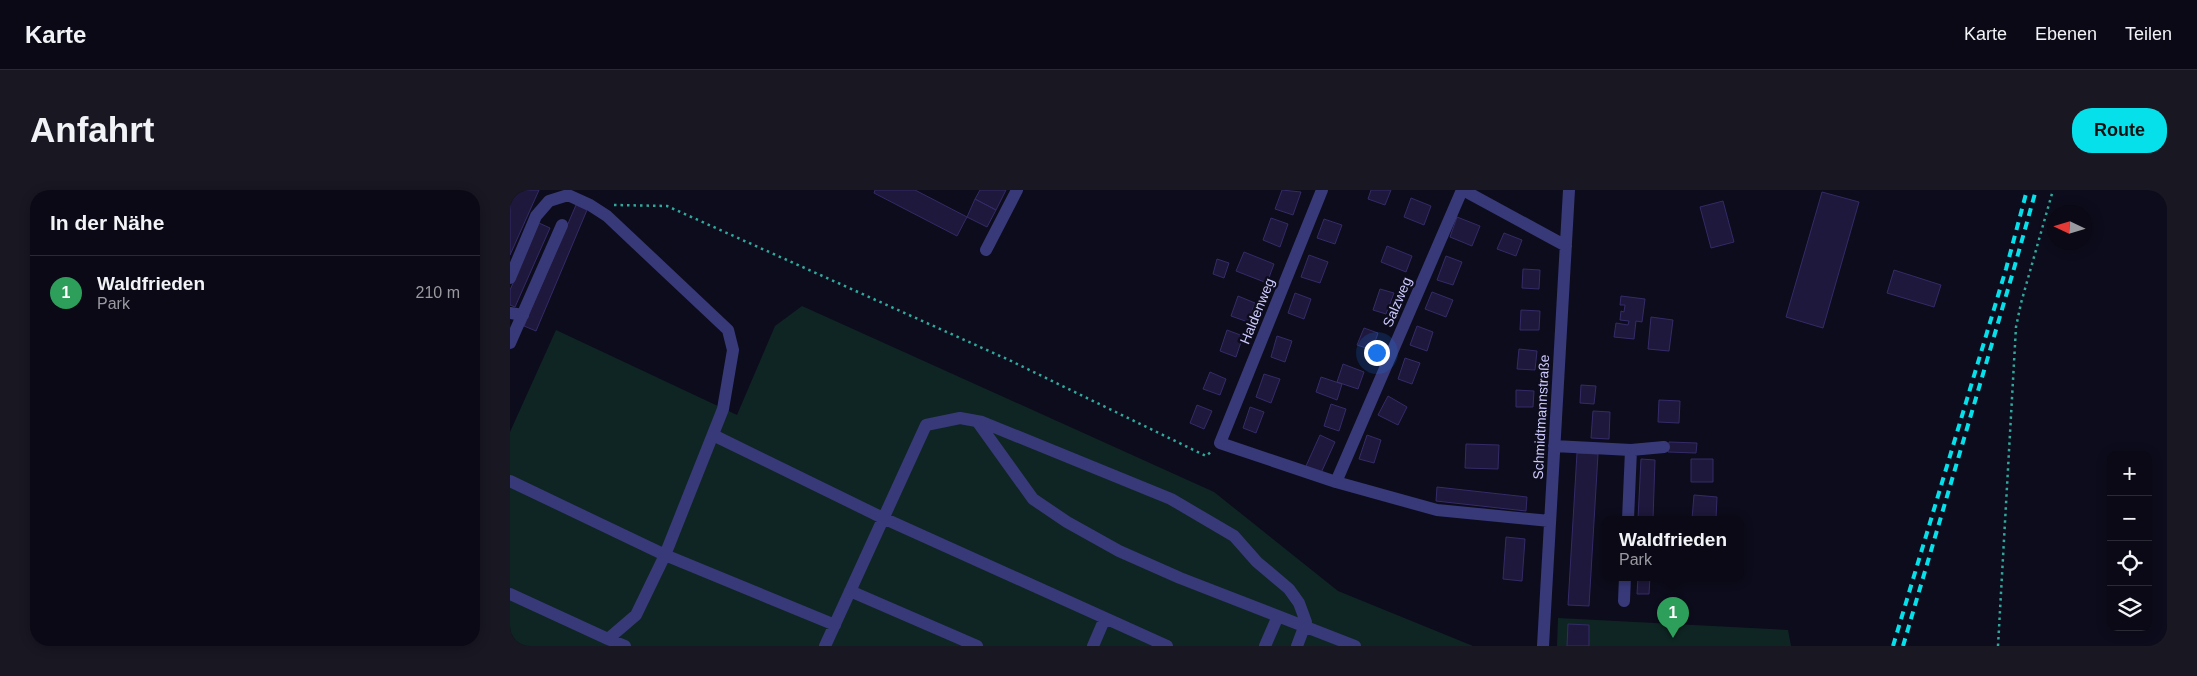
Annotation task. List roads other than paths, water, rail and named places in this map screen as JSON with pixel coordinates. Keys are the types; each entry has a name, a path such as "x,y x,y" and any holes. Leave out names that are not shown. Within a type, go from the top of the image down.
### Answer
{"street":[{"path":"986,250 1017,190"},
{"name":"Haldenweg","path":"1322,190 1220,443 1336,482"},
{"path":"1462,190 1566,246"},
{"name":"Salzweg","path":"1336,482 1462,190"},
{"name":"Schmidtmannstraße","path":"1543,646 1569,190"},
{"path":"510,278 536,216 549,201 568,195 590,205 607,216 728,330 733,350 723,409 713,435 665,555 636,615 608,639"},
{"path":"510,343 516,314 562,224"},
{"path":"825,646 926,426 960,418 977,422 1171,499 1234,536 1257,562 1290,589 1299,603 1306,622 1298,646"},
{"path":"977,422 1033,498 1067,522 1119,551 1355,646"},
{"path":"713,435 883,518 1167,646"},
{"path":"1554,446 1631,450 1664,447"},
{"path":"1628,516 1631,450"},
{"path":"510,481 665,555 834,625"},
{"path":"1336,482 1437,510 1550,521"},
{"path":"1624,601 1625,581"},
{"path":"850,592 977,646"},
{"path":"510,594 625,646"},
{"path":"1265,646 1278,616"},
{"path":"1092,646 1105,618"}],"railway":[{"path":"1893,646 2006,269 2027,190"},
{"path":"1903,646 2036,190"}],"place":[{"name":"Waldfrieden","path":"1673,638"}]}
